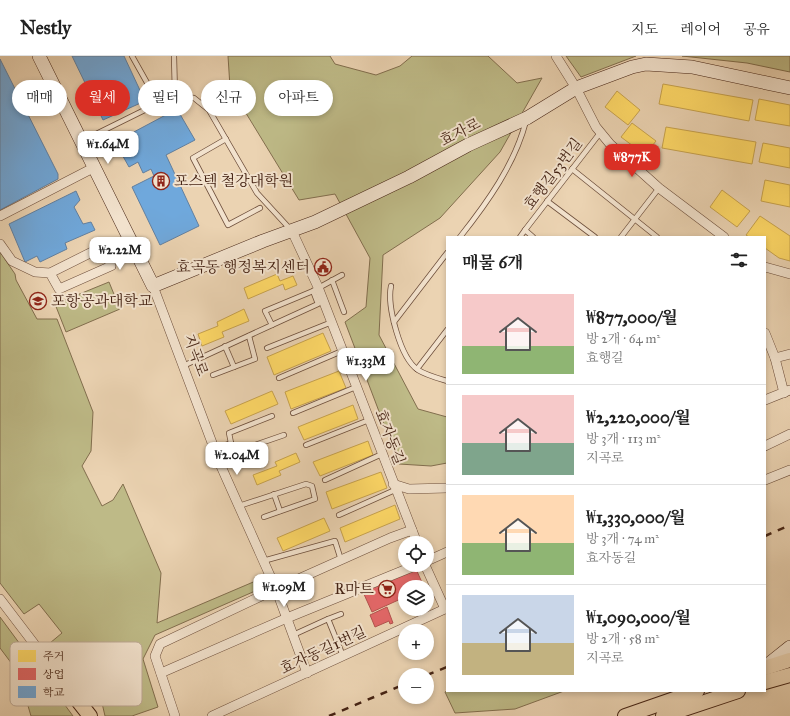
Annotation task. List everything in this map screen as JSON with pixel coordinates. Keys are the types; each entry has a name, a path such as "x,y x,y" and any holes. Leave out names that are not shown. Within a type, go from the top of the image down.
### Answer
{"main road":[{"path":"766,667 790,660"},
{"path":"766,682 790,675"},
{"path":"625,716 694,692"},
{"path":"663,716 735,692"},
{"path":"82,706 90,716"}],"street":[{"name":"지곡로","path":"38,56 82,141 153,286 215,449 276,589 307,673"},
{"path":"556,56 576,88 600,133 659,188 723,236"},
{"name":"효자로","path":"153,286 315,222 365,199 468,145 526,118 576,88 616,72 646,64 692,67 790,88"},
{"path":"0,216 95,167"},
{"name":"효자동길","path":"292,230 316,289 332,322 394,487 414,536"},
{"path":"0,244 12,261 35,272 50,273 100,248 107,254 111,266 59,289 50,273"},
{"path":"766,266 790,274"},
{"path":"766,336 787,391 766,400"},
{"path":"775,358 790,354"},
{"path":"766,446 790,434"},
{"path":"766,480 790,470"},
{"path":"423,489 446,481"},
{"path":"394,487 409,489 446,488"},
{"path":"175,716 155,656 160,644 276,589 412,530"},
{"path":"434,558 446,552"},
{"path":"161,674 287,618 400,572"},
{"path":"428,572 446,609"},
{"path":"0,599 33,642"},
{"name":"효자동길1번길","path":"212,716 446,609"},
{"path":"766,666 790,647"}],"lane":[{"path":"132,56 146,80"},
{"path":"174,56 175,80"},
{"path":"193,98 200,101 209,110 257,193 292,230"},
{"path":"82,141 138,114"},
{"path":"461,236 487,202 521,139 526,118"},
{"name":"효행길53번길","path":"521,236 600,133"},
{"path":"226,139 193,158 228,225 260,208"},
{"path":"572,169 656,236"},
{"path":"623,236 659,188"},
{"path":"548,201 593,236"},
{"path":"525,230 532,236"},
{"path":"394,322 446,254"},
{"path":"272,326 265,311 316,289 342,275"},
{"path":"332,280 344,312"},
{"path":"391,286 389,295 399,342 417,369 446,381"},
{"path":"183,366 318,304 316,289"},
{"path":"267,348 332,322"},
{"path":"417,369 446,331"},
{"path":"212,375 255,359 249,336"},
{"path":"225,346 234,367"},
{"path":"279,378 342,351"},
{"path":"293,413 356,387"},
{"path":"272,416 229,433 231,443 238,451 284,435"},
{"path":"306,445 369,420"},
{"path":"215,449 231,443"},
{"path":"325,480 382,454"},
{"path":"239,506 306,484 312,486 315,493 315,499 264,517"},
{"path":"339,515 394,487"},
{"path":"274,494 280,511"},
{"path":"263,561 335,541 341,560"},
{"path":"293,635 328,618 341,614"},
{"path":"328,618 343,656"},
{"path":"336,639 350,634"}],"shaded area":[{"path":"228,56 330,56 335,64 376,75 400,66 412,56 488,56 517,83 542,78 500,152 440,218 383,255 379,335 418,409 446,417 446,463 431,466 399,464 345,322 366,307 370,258 335,194 299,200 248,116 256,116 256,80 230,80"},
{"path":"566,56 636,56 581,77"},
{"path":"682,56 790,56 790,72 747,63"},
{"path":"0,252 15,274 16,280 37,319 57,319 93,412 91,451 82,466 102,506 113,500 123,484 161,573 157,623 258,580 262,588 155,635 143,659 158,707 132,716 105,716 103,706 142,706 142,642 51,642 62,633 39,604 24,614 0,583"},
{"path":"109,282 120,309 66,332 55,304"},
{"path":"0,617 18,642 10,642 10,661 0,648"},
{"path":"445,692 561,692 515,709 455,713"},
{"path":"28,706 66,706 73,716 31,716"}],"building: 주거":[{"path":"663,84 753,100 749,121 659,104"},
{"path":"617,91 640,110 628,125 605,107"},
{"path":"759,99 790,105 790,126 755,120"},
{"path":"632,123 656,141 645,155 621,137"},
{"path":"666,127 756,142 752,164 662,148"},
{"path":"763,143 790,148 790,168 759,162"},
{"path":"765,180 790,185 790,207 761,201"},
{"path":"722,190 750,211 737,227 710,207"},
{"path":"760,216 790,236 790,261 779,258 766,249 766,236 746,235"},
{"path":"277,274 280,281 293,276 297,285 285,290 283,284 248,299 244,288"},
{"path":"244,309 249,321 222,332 224,337 202,346 198,334 218,326 217,322"},
{"path":"323,333 331,351 274,375 267,357"},
{"path":"339,371 346,388 291,409 285,392"},
{"path":"272,391 278,404 231,424 225,411"},
{"path":"353,405 358,419 304,440 298,427"},
{"path":"368,441 373,455 320,476 313,462"},
{"path":"296,453 300,462 279,471 281,475 257,485 253,475 277,466 275,462"},
{"path":"381,472 387,488 332,509 326,492"},
{"path":"395,505 400,519 345,542 340,528"},
{"path":"324,518 330,531 283,551 277,538"}],"building: 상업":[{"name":"R마트","path":"409,572 417,572 421,580 398,580 398,600 372,612 363,592"},
{"path":"387,607 393,623 390,624 389,621 375,627 370,615"}],"building: 학교":[{"path":"72,56 124,56 138,86 138,104 130,108 130,80 84,80"},
{"path":"0,59 12,83 12,116 29,116 58,174 58,179 0,210"},
{"path":"101,116 112,116 103,120"},
{"name":"포스텍 철강대학원","path":"164,116 181,116 195,140 166,155 199,226 160,245 132,187 154,176 151,169 143,173 138,162 129,167 115,142"},
{"path":"76,191 80,200 74,207 83,224 91,222 95,230 65,243 67,249 40,262 37,256 25,262 9,224"}],"railway":[{"path":"766,536 790,525"},
{"path":"434,672 446,667"},
{"path":"329,716 398,687"}],"place":[{"name":"포스텍 철강대학원","path":"161,181"},
{"name":"효곡동 행정복지센터","path":"323,267"},
{"name":"포항공과대학교","path":"38,301"},
{"name":"R마트","path":"387,589"}]}
